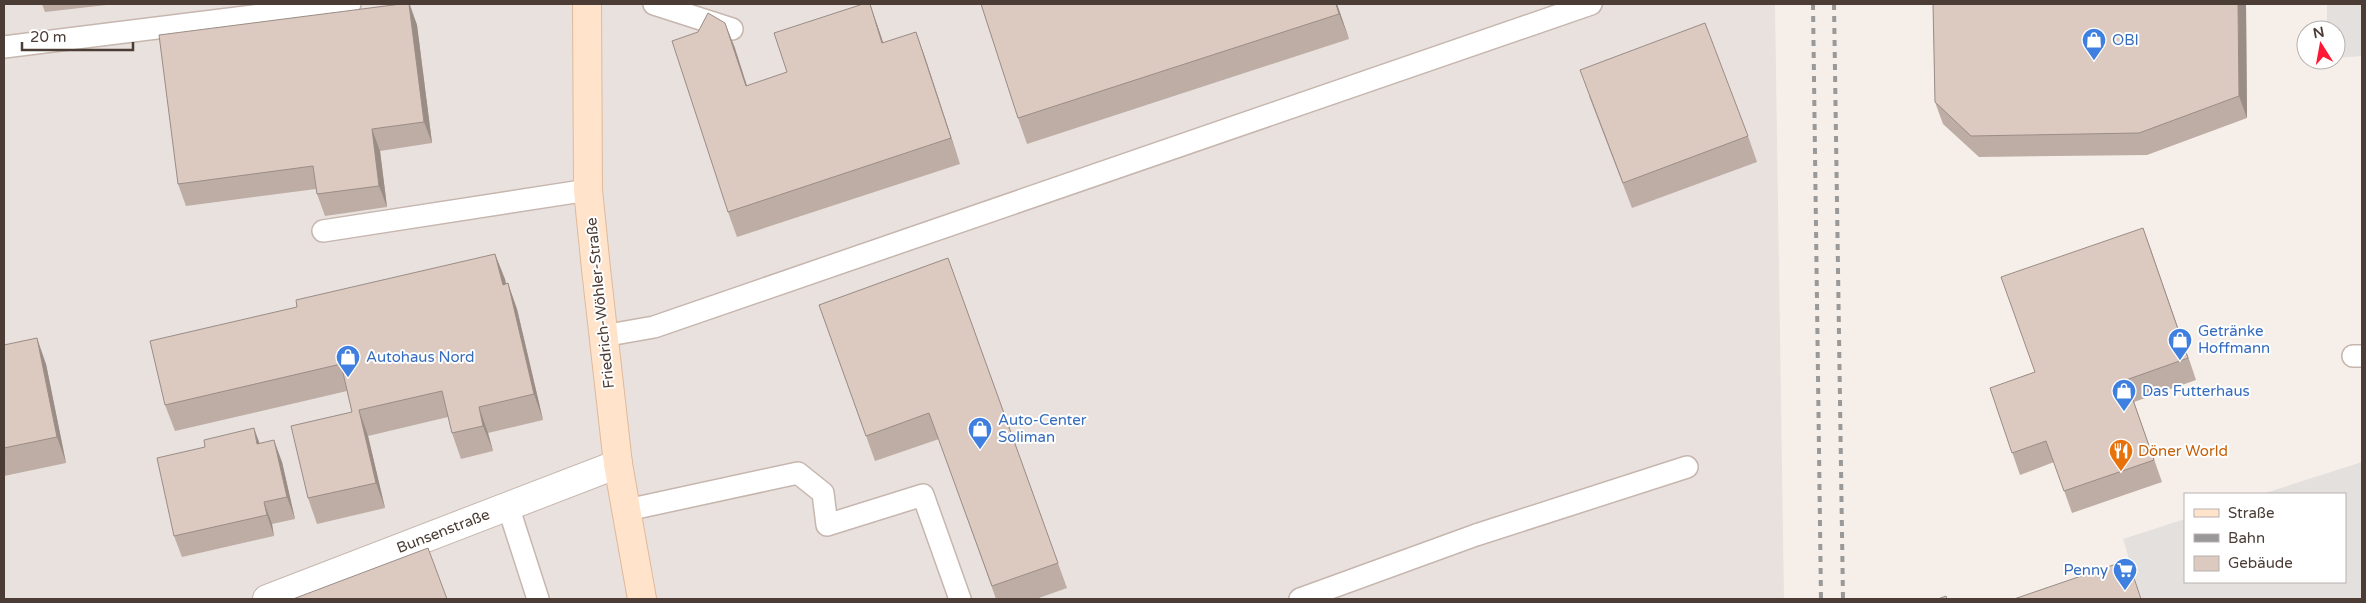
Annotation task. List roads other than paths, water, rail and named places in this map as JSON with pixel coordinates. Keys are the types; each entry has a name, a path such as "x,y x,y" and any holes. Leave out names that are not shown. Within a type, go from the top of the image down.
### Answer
{"street":[{"name":"Friedrich-Wöhler-Straße","path":"587,4 588,190 618,464 642,599"},
{"name":"Bunsenstraße","path":"267,599 618,464"}],"lane":[{"path":"4,47 350,4"},
{"path":"654,4 732,29"},
{"path":"603,336 654,327 1591,4"},
{"path":"323,231 588,190"},
{"path":"1300,599 1476,535 1687,467"},
{"path":"627,510 798,473 823,492 827,525 923,494 960,599"},
{"path":"508,506 538,599"}],"railway":[{"path":"1813,4 1821,599"},
{"path":"1834,4 1843,599"}],"place":[{"name":"OBI","path":"2094,61"},
{"name":"Getränke Hoffmann","path":"2180,361"},
{"name":"Autohaus Nord","path":"348,378"},
{"name":"Das Futterhaus","path":"2124,412"},
{"name":"Auto-Center Soliman","path":"980,450"},
{"name":"Döner World","path":"2121,472"},
{"name":"Penny","path":"2125,591"}]}
